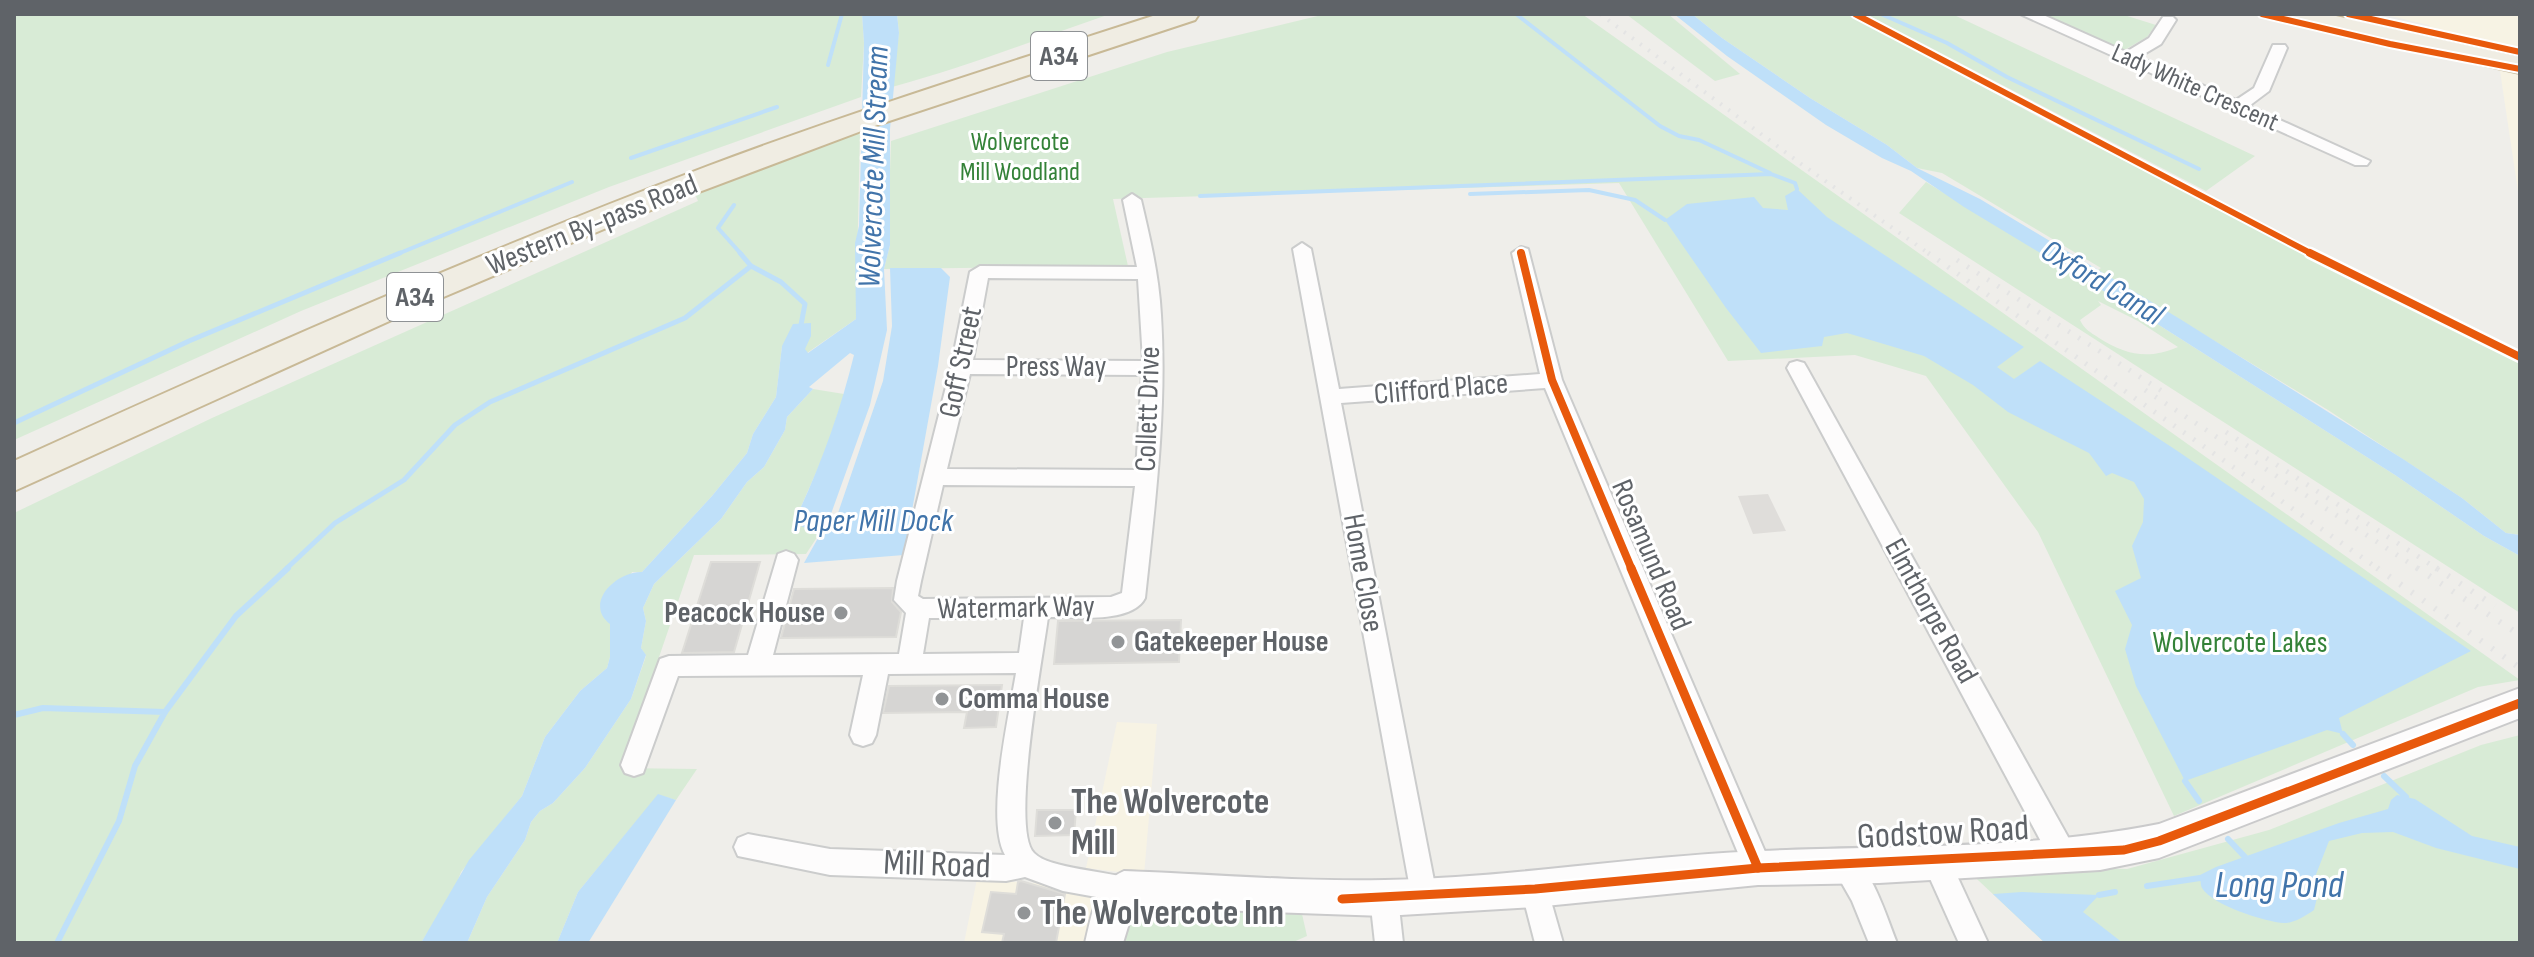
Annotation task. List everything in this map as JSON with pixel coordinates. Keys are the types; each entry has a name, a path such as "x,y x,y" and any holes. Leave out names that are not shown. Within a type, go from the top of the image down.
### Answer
{"highway":[{"name":"Western By-pass Road","path":"14,456 316,316 473,250 1146,14"},
{"name":"Western By-pass Road","path":"927,92 1186,14"},
{"path":"2291,14 2520,65"},
{"path":"2326,14 2520,57"},
{"name":"Western By-pass Road","path":"14,477 304,345 819,128"}],"street":[{"name":"Lady White Crescent","path":"2028,14 2361,161"},
{"path":"2127,58 2155,41 2168,20"},
{"path":"2237,106 2261,91 2279,48"},
{"name":"Collett Drive","path":"1113,607 1133,598 1147,478 1152,368 1147,273 1132,200"},
{"name":"Home Close","path":"1302,249 1423,896"},
{"name":"Rosamund Road","path":"1521,253 1552,380 1758,868"},
{"name":"Goff Street","path":"919,609 906,600 980,272 1147,273"},
{"name":"Press Way","path":"961,367 1152,368"},
{"name":"Elmthorpe Road","path":"1797,368 2063,855"},
{"name":"Clifford Place","path":"1330,397 1552,380"},
{"path":"935,477 1147,478"},
{"path":"758,665 786,560"},
{"name":"Watermark Way","path":"919,609 1113,607"},
{"path":"909,664 919,609"},
{"path":"1025,864 1012,842 1011,818 1013,780 1037,610"},
{"path":"634,765 669,666 1030,663"},
{"path":"863,735 878,664"},
{"name":"Godstow Road","path":"1124,889 1384,898 1535,889 1758,868 1937,863 2124,850 2159,841 2520,703"},
{"name":"Mill Road","path":"748,847 830,862 1006,868 1025,864 1063,878 1124,889"},
{"name":"Godstow Road","path":"1937,863 1974,943"},
{"name":"Godstow Road","path":"1846,866 1863,894 1883,943"},
{"path":"1104,943 1114,903 1124,889"},
{"path":"1535,889 1549,943"},
{"path":"1384,898 1389,943"}],"shaded area":[{"path":"2382,14 2520,14 2520,48 2431,29 2429,25"},
{"path":"2500,71 2520,75 2520,199 2519,198"},
{"path":"1768,494 1786,531 1753,534 1738,496"},
{"path":"1117,722 1157,724 1144,875 1086,868"},
{"path":"977,879 1103,888 1094,943 964,943"}],"green space":[{"path":"14,14 862,14 861,97 609,187 301,311 14,440"},
{"path":"897,14 1110,14 892,87 899,33"},
{"name":"Wolvercote Mill Woodland","path":"1326,14 1582,14 2520,680 2478,687 2174,816 2038,532 1926,376 1855,355 1728,361 1619,183 1113,199 1128,266 884,269 890,245 891,141 1167,52"},
{"path":"1626,14 1668,14 1740,74 1715,81"},
{"path":"1692,14 1848,14 2044,120 2520,362 2520,535 2506,533 2462,498 2328,410 2098,270 2101,268 1942,173 1917,168 1887,145 1810,98 1722,38"},
{"path":"1866,14 1952,14 2255,156 2206,191"},
{"path":"2034,14 2121,14 2156,25 2147,37 2121,52"},
{"path":"860,129 856,319 807,353 804,349 810,331 782,346 776,397 753,434 747,453 642,572 632,572 610,624 607,668 580,691 545,737 522,796 461,872 455,888 421,943 14,943 14,513 212,418 698,201 694,192"},
{"path":"1926,182 2395,475 2484,536 2520,556 2520,613 1899,213","holes":["2098,301 2138,321 2178,347 2157,353 2128,352 2093,334 2080,320 2101,305"]},
{"path":"813,389 844,394 826,450 800,509 806,516 802,526 813,528 817,520 827,522 806,554 694,555 621,768 697,769 676,800 658,795 578,892 557,943 467,943 487,897 525,840 531,822 585,768 631,699 646,656 641,648 646,621 643,608 654,584 721,519 747,482 764,467 785,430 787,417"},
{"path":"2520,735 2520,943 2045,943 1962,865 2127,869 2269,830 2481,745"},
{"path":"1175,906 1302,914 1307,936 1291,943 1118,943 1128,927 1141,916 1156,909"}],"water":[{"name":"Wolvercote Mill Stream","path":"862,14 897,14 899,33 890,129 890,245 884,269 887,330 870,405 831,514 818,517 814,528 802,527 806,516 800,509 837,414 854,355 850,353 809,387 813,389 787,417 785,430 764,467 747,482 721,519 654,584 643,608 646,621 641,648 646,655 631,699 585,768 531,822 525,840 487,897 467,943 421,943 469,860 522,796 545,737 580,691 607,668 610,624 600,607 606,590 623,577 642,572 747,453 753,434 776,397 782,346 793,324 811,323 811,336 805,349 808,353 856,319 855,243 859,226 864,43"},
{"name":"Oxford Canal","path":"1674,14 1692,14 1722,38 1810,98 1887,145 1917,168 1980,199 2180,319 2403,459 2462,498 2506,533 2520,535 2520,556 2484,536 2395,475 2140,313 1964,207 1911,171 1826,125 1727,56"},
{"name":"Wolvercote Lakes","path":"1797,189 1827,217 2024,347 1997,367 2014,379 2040,361 2471,651 2339,718 2343,734 2327,730 2185,781 2136,686 2125,649 2132,625 2115,591 2141,578 2132,546 2143,522 2144,499 2134,482 2112,473 2106,476 2089,453 2008,412 1973,385 1924,356 1847,333 1824,337 1822,346 1761,353 1665,220 1687,204 1754,197 1763,208 1788,210 1785,196"},
{"name":"Paper Mill Dock","path":"890,268 941,268 950,277 938,366 904,555 804,563 827,522 837,516 883,381 892,326"},
{"path":"658,794 676,800 588,943 557,943 578,892"},
{"name":"Long Pond","path":"2397,795 2415,799 2472,836 2520,847 2520,869 2436,848 2393,832 2362,833 2329,841 2315,877 2318,894 2314,910 2292,922 2275,922 2240,912 2216,900 2202,888 2200,875 2216,867 2388,809"},
{"path":"1993,894 2099,895 2083,912 2123,943 2045,943"}],"building":[{"path":"711,562 760,562 734,652 682,653"},
{"name":"Peacock House","path":"893,588 892,602 901,612 896,637 781,638 794,589"},
{"name":"Gatekeeper House","path":"1181,620 1179,662 1054,664 1058,621"},
{"name":"Comma House","path":"1002,685 996,727 964,728 967,712 883,713 889,686"},
{"name":"The Wolvercote Mill","path":"1037,810 1076,810 1074,835 1035,836"},
{"name":"The Wolvercote Inn","path":"1018,882 1065,894 1056,943 1002,943 1004,934 982,932 991,892 1016,894"}],"waterway":[{"path":"828,65 842,14"},
{"path":"1516,14 1660,126 1679,136 1699,140 1770,173"},
{"path":"1881,14 1947,43 2007,77 2199,169"},
{"path":"631,158 777,107"},
{"path":"1200,196 1771,174 1795,183 1797,189"},
{"path":"395,255 572,182"},
{"path":"1470,194 1589,190 1635,200 1665,220"},
{"path":"734,205 718,228 742,255"},
{"path":"14,423 189,341 400,253"},
{"path":"740,253 751,266"},
{"path":"285,570 335,523 404,480 455,425 490,402 685,318 751,266"},
{"path":"751,266 781,282 805,304 800,330"},
{"path":"165,712 236,616 288,568"},
{"path":"14,715 43,708 165,712"},
{"path":"57,943 119,821 135,766 165,712"},
{"path":"2343,734 2353,745"},
{"path":"2384,776 2406,797"},
{"path":"2185,781 2199,801"},
{"path":"2228,839 2245,857"},
{"path":"2147,886 2200,878"},
{"path":"2099,895 2115,892"}],"railway":[{"path":"1600,14 1804,166 1931,255"},
{"path":"1928,253 2380,570"},
{"path":"1957,260 2162,391"},
{"path":"2145,390 2420,570"},
{"path":"2226,432 2439,570"},
{"path":"2377,568 2520,668"},
{"path":"2417,568 2520,635"},
{"path":"2436,568 2495,606"}],"cycle path":[{"path":"1855,14 2305,251 2520,357"},
{"path":"2262,14 2390,44 2520,69"},
{"path":"2348,14 2520,52"},
{"path":"1521,253 1552,380 1758,868"},
{"path":"1342,899 1535,889 1758,868 2124,850 2159,841 2520,703"}],"place":[{"name":"Peacock House","path":"841,613"},
{"name":"Gatekeeper House","path":"1118,642"},
{"name":"Comma House","path":"942,699"},
{"name":"The Wolvercote Mill","path":"1055,823"},
{"name":"The Wolvercote Inn","path":"1024,913"}]}
